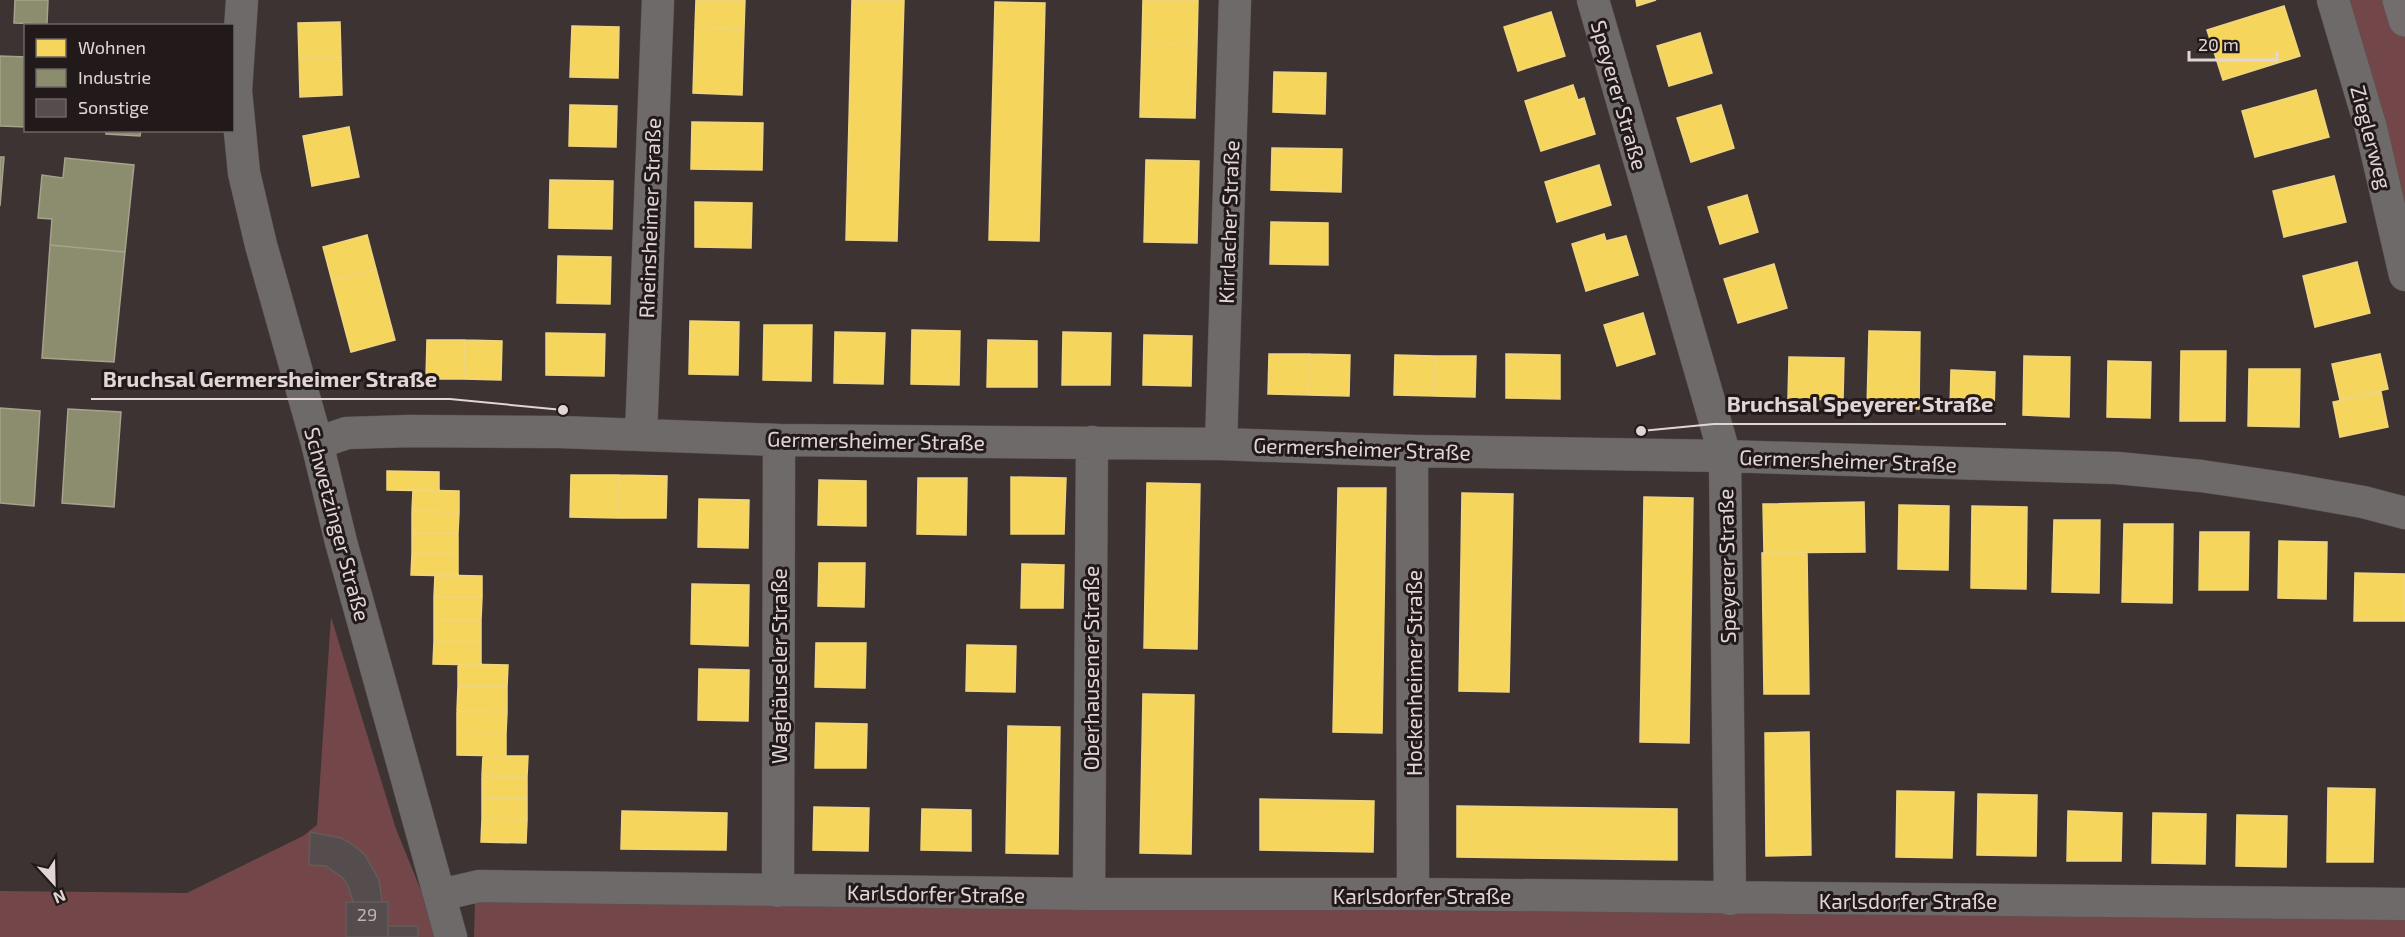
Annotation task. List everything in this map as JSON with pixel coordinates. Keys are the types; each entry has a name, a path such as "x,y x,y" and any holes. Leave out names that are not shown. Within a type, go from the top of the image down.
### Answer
{"main road":[{"path":"2400,0 2405,20"}],"street":[{"name":"Schwetzinger Straße","path":"242,0 236,91 244,173 261,245 317,443 341,542 452,937"},
{"name":"Rheinsheimer Straße","path":"641,435 658,0"},
{"name":"Kirrlacher Straße","path":"1221,444 1235,0"},
{"name":"Speyerer Straße","path":"1593,0 1725,456 1730,899"},
{"name":"Zieglerweg","path":"2333,0 2372,128 2405,275"},
{"name":"Germersheimer Straße","path":"317,443 347,433 560,432 779,440 1221,444 1412,451 1725,456 2117,468 2201,476 2283,488 2363,501 2405,513"},
{"name":"Waghäuseler Straße","path":"777,891 779,440"},
{"name":"Oberhausener Straße","path":"1089,894 1092,442"},
{"name":"Hockenheimer Straße","path":"1412,451 1413,894"},
{"name":"Karlsdorfer Straße","path":"440,895 479,886 1089,894 1413,894 1730,899 2405,904"}],"shaded area":[{"path":"2333,0 2399,0 2405,20 2405,275"},
{"path":"331,617 396,829 433,920 436,937 0,937 0,891 187,893 303,836 317,825"},
{"path":"475,901 2405,919 2405,937 474,937"}],"building: Wohnen":[{"path":"696,0 745,0 744,29 695,27"},
{"path":"852,0 904,0 897,241 846,240"},
{"path":"1143,0 1198,0 1197,44 1142,43"},
{"path":"1636,0 1656,0 1637,6"},
{"path":"995,2 1045,3 1039,241 989,240"},
{"path":"2284,6 2300,56 2223,80 2207,30"},
{"path":"1551,12 1565,56 1518,71 1504,27"},
{"path":"340,22 341,58 299,59 298,23"},
{"path":"572,26 619,27 618,78 570,77"},
{"path":"695,27 744,29 742,95 693,93"},
{"path":"1700,33 1712,73 1669,86 1657,46"},
{"path":"1142,43 1197,44 1195,118 1140,117"},
{"path":"341,58 342,95 300,97 299,59"},
{"path":"1274,72 1326,73 1325,114 1273,112"},
{"path":"1573,85 1578,100 1584,98 1595,134 1541,151 1525,101"},
{"path":"2316,90 2329,137 2255,157 2242,111"},
{"path":"570,105 617,106 616,147 569,146"},
{"path":"1721,105 1734,148 1691,162 1677,118"},
{"path":"692,122 763,123 762,170 691,169"},
{"path":"349,127 359,177 312,186 303,136"},
{"path":"1272,148 1342,149 1341,192 1271,190"},
{"path":"1146,160 1199,161 1197,243 1144,242"},
{"path":"1599,165 1611,205 1557,222 1545,182"},
{"path":"2334,176 2346,222 2284,237 2273,191"},
{"path":"550,180 613,181 612,229 549,228"},
{"path":"1747,195 1758,232 1720,244 1708,207"},
{"path":"695,202 752,203 751,248 695,247"},
{"path":"1271,222 1328,223 1328,265 1270,264"},
{"path":"1604,234 1606,241 1626,236 1638,275 1586,291 1572,244"},
{"path":"367,235 376,269 332,281 323,247"},
{"path":"558,256 611,257 610,304 557,303"},
{"path":"2357,262 2370,313 2315,327 2303,276"},
{"path":"1774,264 1787,308 1738,323 1724,279"},
{"path":"376,269 395,340 351,352 332,281"},
{"path":"1643,313 1655,354 1617,366 1604,325"},
{"path":"690,321 739,322 738,375 689,374"},
{"path":"764,325 812,325 811,381 763,380"},
{"path":"912,330 960,331 959,385 911,384"},
{"path":"1869,331 1920,332 1919,409 1867,408"},
{"path":"835,332 885,333 883,384 834,383"},
{"path":"1063,332 1111,333 1110,385 1062,385"},
{"path":"546,333 605,334 604,376 546,375"},
{"path":"1144,335 1192,336 1191,386 1143,385"},
{"path":"427,340 465,340 464,379 426,379"},
{"path":"465,340 502,341 501,380 464,379"},
{"path":"988,340 1037,341 1037,387 987,387"},
{"path":"2181,351 2226,351 2225,421 2180,421"},
{"path":"1269,354 1310,354 1309,395 1268,394"},
{"path":"1310,354 1350,355 1349,396 1309,395"},
{"path":"1506,354 1560,355 1560,399 1506,398"},
{"path":"2380,354 2388,389 2340,400 2332,364"},
{"path":"1395,355 1435,356 1434,396 1394,395"},
{"path":"1435,356 1476,356 1475,397 1434,396"},
{"path":"2024,356 2070,357 2069,417 2023,415"},
{"path":"1789,357 1844,358 1843,400 1788,399"},
{"path":"2108,361 2151,362 2150,418 2107,417"},
{"path":"2249,369 2300,369 2299,427 2248,426"},
{"path":"1951,370 1995,372 1994,412 1950,411"},
{"path":"2381,392 2388,427 2340,437 2333,402"},
{"path":"387,471 439,472 439,491 387,490"},
{"path":"571,475 619,475 618,518 570,517"},
{"path":"619,475 667,476 666,518 618,518"},
{"path":"1011,477 1066,478 1064,534 1011,534"},
{"path":"918,478 967,478 966,535 917,534"},
{"path":"819,480 866,481 866,526 818,525"},
{"path":"1147,483 1200,484 1197,649 1144,648"},
{"path":"1338,488 1386,488 1382,733 1333,732"},
{"path":"413,490 459,491 459,512 412,511"},
{"path":"1462,493 1513,494 1509,692 1459,691"},
{"path":"1644,497 1693,498 1689,743 1640,742"},
{"path":"699,499 749,500 748,548 698,547"},
{"path":"1864,502 1865,552 1764,553 1763,504"},
{"path":"1899,505 1949,506 1948,570 1898,569"},
{"path":"1972,506 2027,507 2026,589 1971,588"},
{"path":"412,511 459,512 458,533 412,533"},
{"path":"2054,520 2100,520 2099,593 2052,592"},
{"path":"2124,524 2173,524 2172,603 2122,602"},
{"path":"2200,532 2249,532 2248,590 2199,590"},
{"path":"412,533 458,533 458,554 412,554"},
{"path":"2279,541 2327,542 2326,599 2278,598"},
{"path":"1807,552 1809,694 1764,694 1762,553"},
{"path":"412,554 458,554 458,576 411,575"},
{"path":"819,563 865,563 864,607 818,606"},
{"path":"1022,564 1064,565 1063,608 1021,608"},
{"path":"2355,573 2405,574 2405,621 2354,621"},
{"path":"435,575 482,576 482,597 434,597"},
{"path":"692,584 749,585 748,646 691,644"},
{"path":"434,597 482,597 481,620 434,620"},
{"path":"434,620 481,620 481,642 434,641"},
{"path":"434,641 481,642 481,665 433,664"},
{"path":"816,643 866,643 865,688 815,687"},
{"path":"967,645 1016,646 1015,692 966,691"},
{"path":"458,664 508,665 507,687 458,686"},
{"path":"699,669 749,670 748,721 698,720"},
{"path":"458,686 507,687 507,712 457,711"},
{"path":"1143,694 1194,695 1191,854 1140,853"},
{"path":"457,711 507,712 506,734 457,733"},
{"path":"816,723 867,724 866,768 815,768"},
{"path":"1008,726 1060,727 1058,854 1006,853"},
{"path":"1809,732 1811,855 1766,856 1765,733"},
{"path":"457,733 506,734 506,756 457,755"},
{"path":"483,756 528,756 527,777 482,776"},
{"path":"482,776 527,777 527,799 482,798"},
{"path":"2328,788 2375,789 2373,862 2327,862"},
{"path":"1897,791 1954,792 1952,858 1896,857"},
{"path":"1978,794 2037,795 2036,856 1977,855"},
{"path":"482,798 527,799 527,820 482,819"},
{"path":"1260,799 1374,801 1373,852 1260,850"},
{"path":"1457,806 1677,809 1677,860 1457,857"},
{"path":"814,807 869,808 868,851 813,850"},
{"path":"922,809 971,810 971,851 921,850"},
{"path":"622,811 727,813 726,850 621,849"},
{"path":"2068,811 2122,813 2121,861 2067,861"},
{"path":"2153,813 2206,814 2205,864 2152,863"},
{"path":"2237,815 2287,816 2286,867 2236,866"},
{"path":"482,819 527,820 526,843 481,842"}],"building: Industrie":[{"path":"15,0 48,0 47,24 14,23"},
{"path":"0,56 24,57 24,127 0,126"},
{"path":"106,132 141,132 140,136 106,134"},
{"path":"0,157 4,157 0,206"},
{"path":"65,158 134,165 125,252 50,245 52,219 38,218 42,175 63,178"},
{"path":"50,245 125,252 114,362 42,358"},
{"path":"0,408 40,411 34,506 0,503"},
{"path":"68,409 121,412 114,507 62,503"}],"building: Sonstige":[{"path":"310,832 341,838 365,855 379,880 382,902 353,902 343,878 326,866 309,865"},
{"path":"346,902 388,902 388,937 346,937"},
{"path":"388,926 418,926 418,937 388,937"}],"place":[{"name":"Bruchsal Germersheimer Straße","path":"563,410"},
{"name":"Bruchsal Speyerer Straße","path":"1641,431"}]}
